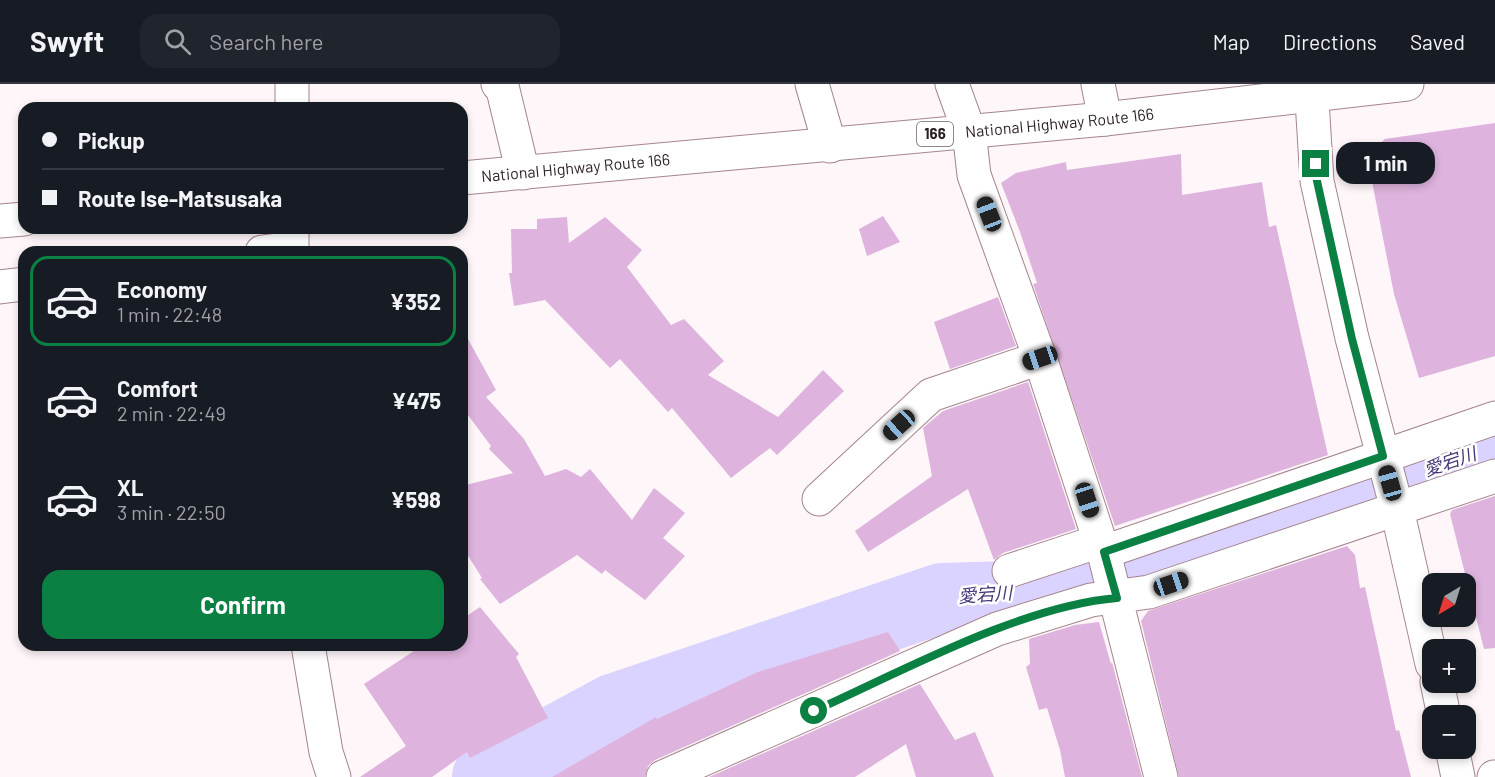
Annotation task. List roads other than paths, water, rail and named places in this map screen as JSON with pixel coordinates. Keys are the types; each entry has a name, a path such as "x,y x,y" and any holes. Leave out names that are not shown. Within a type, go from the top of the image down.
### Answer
{"main road":[{"path":"292,84 292,102"},
{"path":"498,84 503,90 523,173"},
{"path":"812,84 830,146"},
{"path":"952,84 969,131 974,175 1040,358 1108,567 1161,777"},
{"path":"1098,84 1105,119"},
{"name":"National Highway Route 166","path":"468,178 1105,119 1311,90 1407,84"},
{"path":"1311,90 1317,181 1352,339 1397,507 1426,639"},
{"path":"0,221 18,220"},
{"path":"0,287 18,285"},
{"path":"819,499 932,395 1040,358"},
{"path":"1009,571 1108,567 1383,458 1495,418"},
{"path":"1108,567 1149,592 1495,476"},
{"path":"663,777 997,629 1091,600 1108,567"},
{"path":"309,651 327,752 334,777"},
{"path":"1454,759 1458,777"}],"waterway":[{"name":"愛宕川","path":"487,777 613,709 942,598 1011,596 1087,572 1128,571 1495,447"}]}
